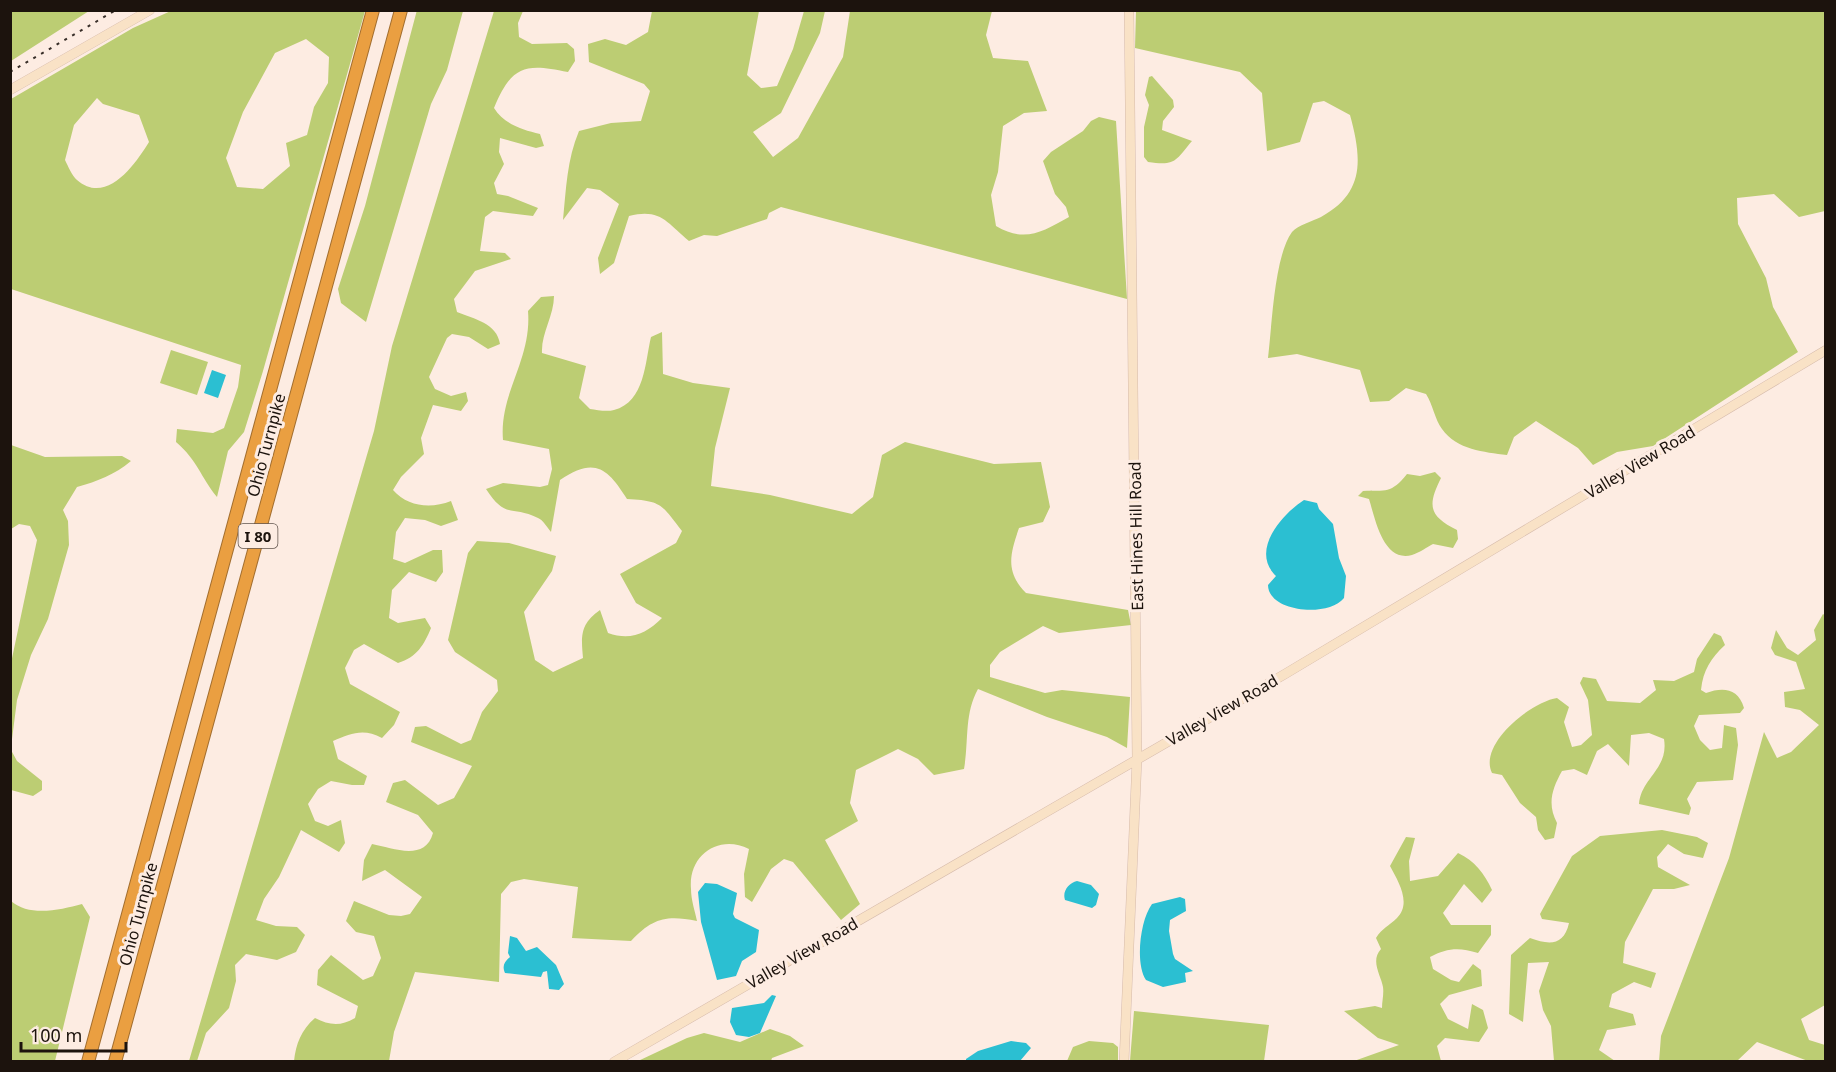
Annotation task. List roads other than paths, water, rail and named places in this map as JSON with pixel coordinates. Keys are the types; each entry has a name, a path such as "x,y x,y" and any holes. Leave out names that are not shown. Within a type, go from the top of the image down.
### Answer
{"highway":[{"name":"Ohio Turnpike","path":"88,1062 373,10"},
{"name":"Ohio Turnpike","path":"115,1062 401,10"}],"main road":[{"path":"10,90 150,10"},
{"name":"East Hines Hill Road","path":"1124,1062 1137,759 1129,10"},
{"name":"Valley View Road","path":"614,1062 1137,759 1826,350"}],"water":[{"path":"212,370 226,375 218,398 204,393"},
{"path":"1304,500 1317,503 1319,509 1333,524 1339,558 1346,576 1344,598 1336,604 1313,610 1288,606 1278,601 1271,594 1268,585 1276,576 1266,556 1267,545 1278,524"},
{"path":"1077,881 1091,885 1099,894 1096,905 1092,908 1065,900 1064,894 1067,888"},
{"path":"705,883 717,884 737,893 733,914 735,918 759,930 756,952 742,961 736,976 717,980 701,922 698,892"},
{"path":"1180,897 1185,899 1186,911 1170,920 1169,931 1173,954 1175,959 1193,971 1185,973 1186,982 1163,987 1146,980 1143,973 1140,942 1144,920 1152,904"},
{"path":"510,936 517,938 526,951 537,947 556,965 564,984 559,990 549,989 547,971 543,972 541,977 505,973 504,964 510,957 508,953"},
{"path":"772,995 776,996 760,1033 749,1037 736,1035 730,1022 732,1008 764,1003"},
{"path":"1011,1041 1026,1043 1031,1048 1020,1061 966,1061 978,1051"}],"railway":[{"path":"10,72 116,10"}]}
